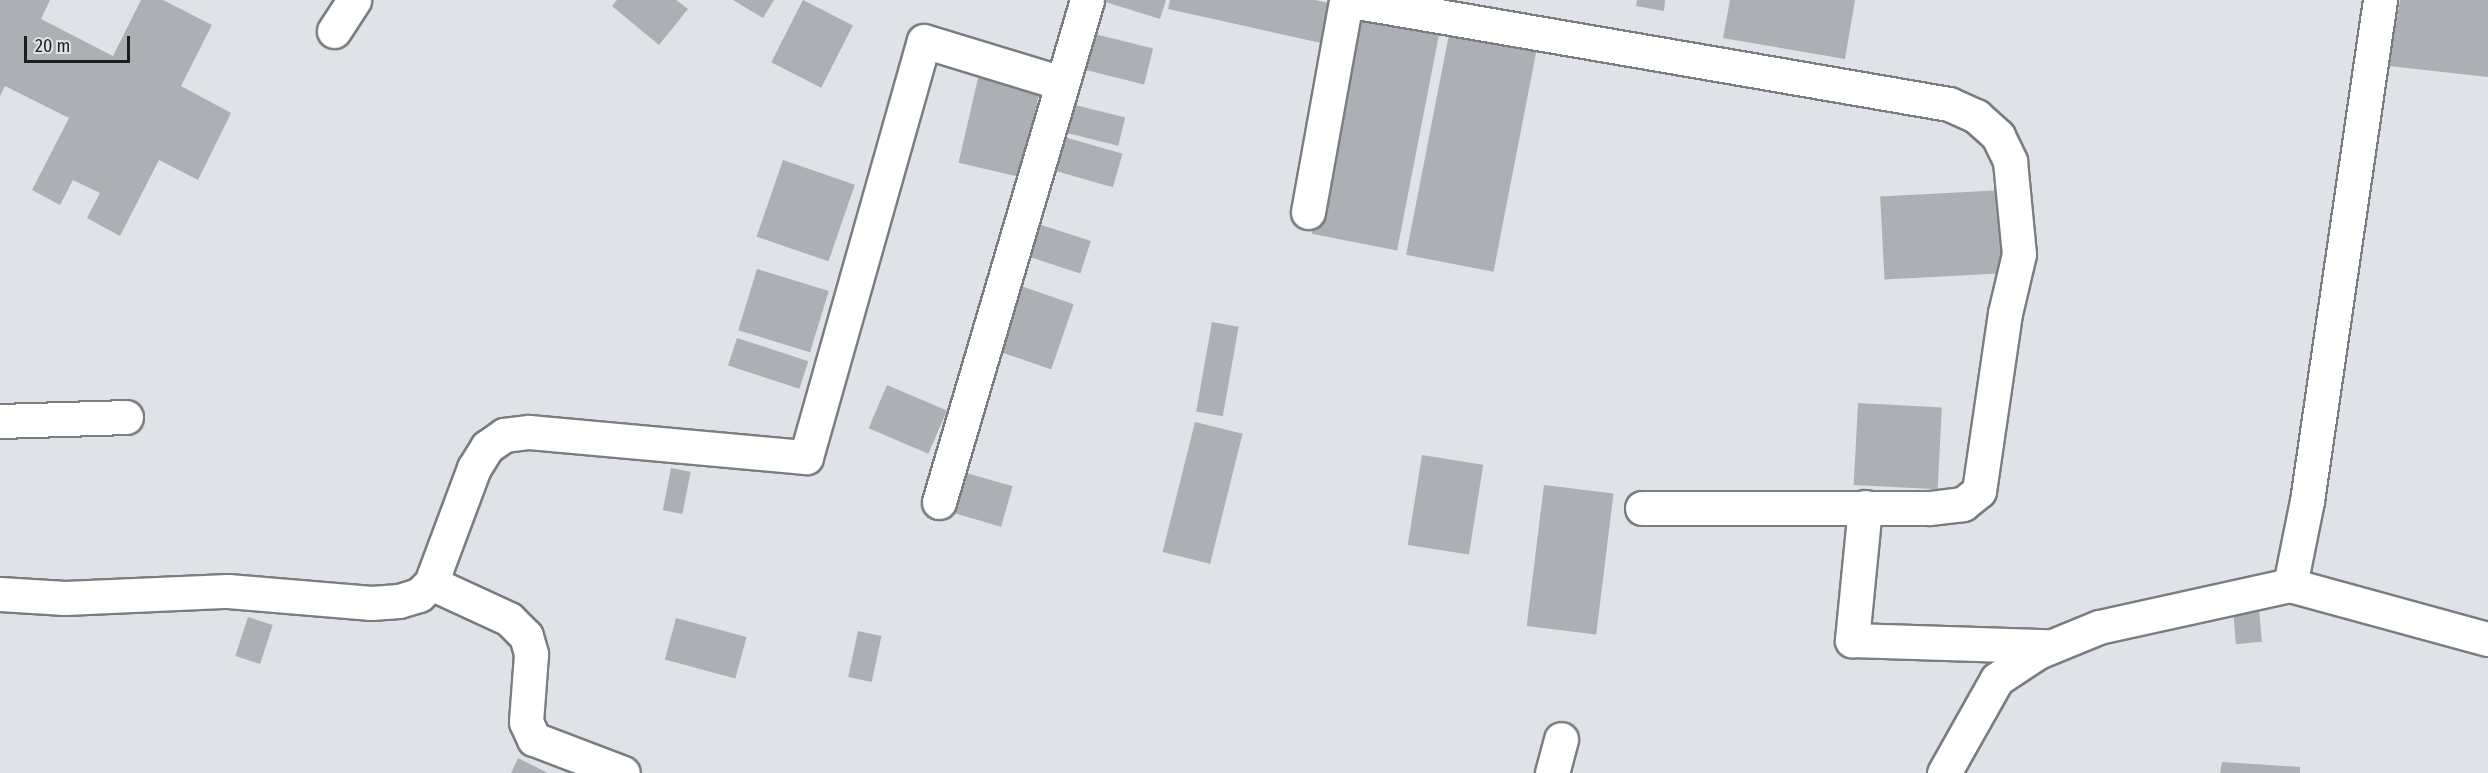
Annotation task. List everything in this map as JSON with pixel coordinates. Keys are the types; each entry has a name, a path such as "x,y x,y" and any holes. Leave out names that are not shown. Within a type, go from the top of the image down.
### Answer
{"street":[{"path":"334,32 354,0"},
{"path":"939,502 1061,83 1088,0"},
{"path":"1308,212 1346,0 1949,104 1976,116 1998,136 2010,160 2019,254 1992,395 1979,491 1963,504 1642,508"},
{"path":"2290,585 2307,501 2380,0"},
{"path":"0,594 65,598 228,591 371,603 419,595 431,583 474,468 487,447 504,435 529,432 806,457 924,41 1061,83"},
{"path":"0,421 126,417"},
{"path":"1865,507 1852,640 2052,646"},
{"path":"431,583 509,619 526,636 531,654 526,722 534,739 548,748 623,773"},
{"path":"1944,773 1997,679 2010,667 2052,646 2099,627 2290,585 2488,639"},
{"path":"1552,773 1560,740"}],"building":[{"path":"0,0 50,0 41,19 113,56 141,0 163,0 212,25 181,86 231,113 198,180 159,160 120,236 87,218 100,193 73,180 60,205 32,190 69,118 5,86 0,96"},
{"path":"617,0 676,0 688,9 659,45 612,6"},
{"path":"733,0 774,0 763,18"},
{"path":"803,0 853,25 821,88 771,62"},
{"path":"1099,0 1166,0 1160,19"},
{"path":"1170,0 1315,0 1338,5 1330,45 1168,9"},
{"path":"1637,0 1665,0 1664,11 1636,6"},
{"path":"1730,0 1855,0 1845,59 1723,38"},
{"path":"2400,0 2488,0 2488,77 2389,66"},
{"path":"1355,11 1440,28 1397,250 1312,234"},
{"path":"1450,29 1537,46 1493,272 1406,255"},
{"path":"1091,33 1153,48 1144,84 1082,69"},
{"path":"979,74 1040,88 1020,177 959,163"},
{"path":"1067,103 1125,118 1118,146 1060,131"},
{"path":"1061,136 1123,154 1113,187 1051,170"},
{"path":"783,160 855,185 828,261 757,237"},
{"path":"2004,190 2008,273 1885,279 1880,196"},
{"path":"1029,221 1091,241 1080,273 1018,253"},
{"path":"757,269 829,291 810,352 738,330"},
{"path":"1015,284 1074,304 1051,369 993,349"},
{"path":"1212,322 1239,327 1223,416 1196,412"},
{"path":"737,338 808,361 799,389 728,366"},
{"path":"887,385 947,410 928,454 869,428"},
{"path":"1858,403 1942,407 1938,489 1854,485"},
{"path":"1195,422 1243,434 1210,564 1163,552"},
{"path":"1422,455 1483,465 1469,555 1408,545"},
{"path":"671,468 691,472 682,514 663,510"},
{"path":"956,470 1013,486 1001,527 944,510"},
{"path":"1544,485 1613,494 1596,634 1527,626"},
{"path":"2259,609 2262,642 2236,644 2233,611"},
{"path":"248,617 273,625 260,664 235,656"},
{"path":"676,618 747,637 735,678 665,660"},
{"path":"858,631 881,636 872,682 848,677"},
{"path":"518,758 548,773 511,773"},
{"path":"2222,762 2300,767 2300,773 2220,773"}]}
